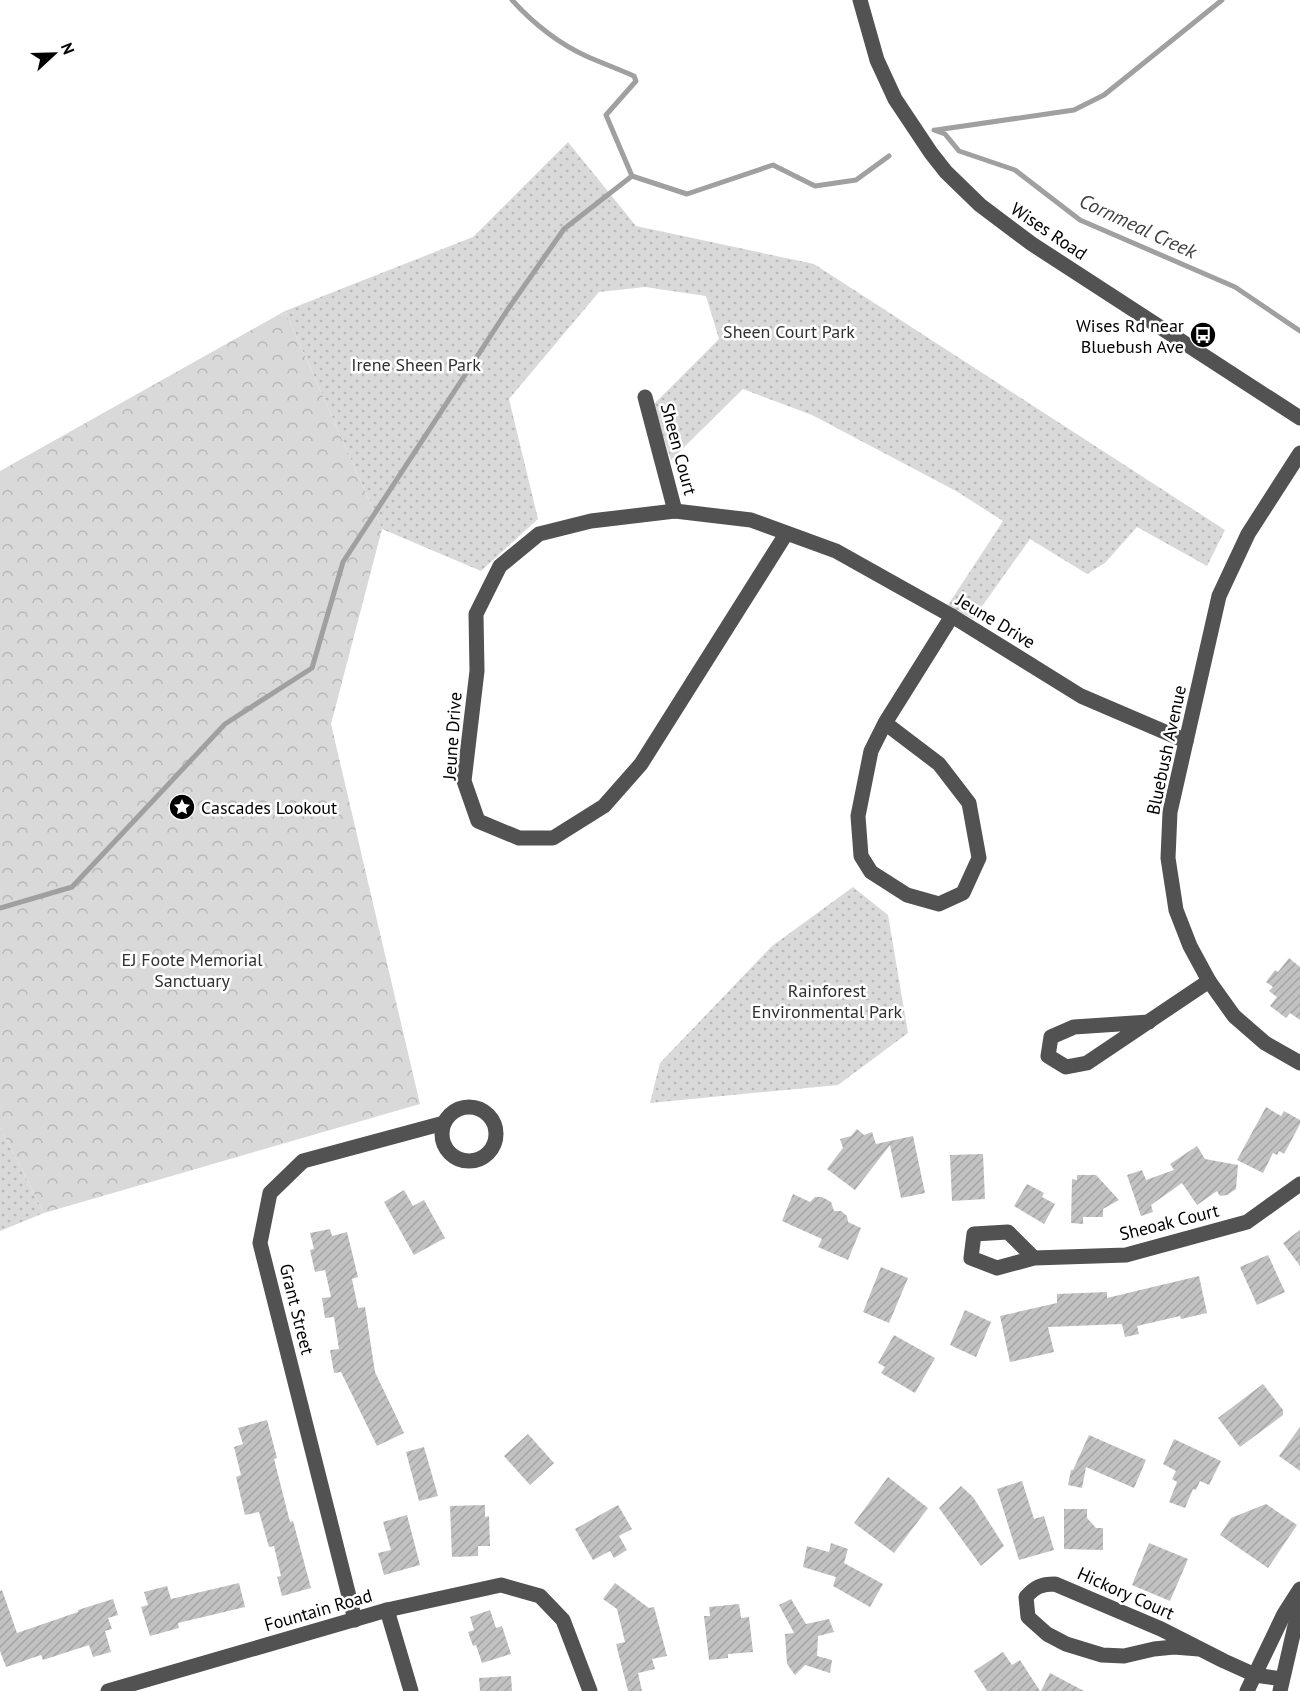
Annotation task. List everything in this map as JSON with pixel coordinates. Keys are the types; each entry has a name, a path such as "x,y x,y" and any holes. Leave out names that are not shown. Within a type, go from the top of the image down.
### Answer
{"street":[{"name":"Wises Road","path":"860,0 877,60 895,99 946,172 980,205 1032,244 1300,418"},
{"name":"Sheen Court","path":"645,397 675,511"},
{"name":"Bluebush Avenue","path":"1300,453 1248,534 1219,596 1170,812 1168,858 1176,910 1190,946 1209,981 1234,1016 1265,1043 1300,1063"},
{"name":"Jeune Drive","path":"786,534 641,764 604,806 553,838 519,838 478,821 464,781 477,671 476,614 500,566 539,534 591,521 675,511 751,520 836,551 951,616 1082,696 1186,741"},
{"path":"885,723 939,764 969,803 979,858 963,893 939,904 907,895 871,872 861,856 858,816 871,751 885,723 951,616"},
{"path":"1149,1022 1074,1027 1051,1036 1048,1056 1066,1067 1087,1063 1149,1022 1209,981"},
{"name":"Grant Street","path":"355,1620 260,1243 270,1193 303,1161 444,1123"},
{"name":"Sheoak Court","path":"1034,1258 1126,1255 1246,1222 1300,1184"},
{"name":"Hickory Court","path":"1199,1649 1174,1647 1124,1656 1102,1655 1066,1644 1047,1634 1028,1617 1026,1597 1042,1584 1055,1584 1161,1629 1199,1649 1281,1685"},
{"name":"Fountain Road","path":"108,1691 387,1610 501,1585 540,1596 563,1620 590,1691"},
{"path":"1247,1691 1284,1614 1300,1589"},
{"path":"1281,1685 1300,1604"},
{"path":"387,1610 411,1691"}],"green space":[{"path":"568,142 636,226 814,264 1225,530 1207,566 1137,527 1105,563 1087,574 1030,539 973,619 948,605 1003,521 956,491 812,415 743,389 671,460 653,405 719,339 706,296 645,287 599,292 509,399 538,519 481,571 382,529 285,311 473,237"},
{"name":"EJ Foote Memorial Sanctuary","path":"285,311 382,529 331,724 420,1104 44,1213 0,1127 0,471"},
{"name":"Rainforest Environmental Park","path":"853,887 888,915 908,1033 838,1085 650,1103 660,1063 772,946"},
{"path":"0,1127 44,1213 0,1231"}],"building":[{"path":"1289,958 1300,967 1300,1020 1290,1013 1286,1018 1270,1006 1277,997 1269,991 1273,987 1266,982 1275,970 1278,972"},
{"path":"1266,1107 1281,1116 1284,1111 1300,1120 1300,1124 1284,1154 1279,1151 1277,1155 1273,1153 1263,1173 1237,1160"},
{"path":"857,1129 864,1135 872,1132 876,1144 913,1136 925,1193 901,1198 890,1145 855,1190 827,1169 843,1148 840,1139 851,1136"},
{"path":"1197,1146 1205,1159 1238,1165 1236,1189 1227,1195 1220,1196 1217,1191 1197,1205 1182,1183 1151,1205 1153,1212 1141,1216 1127,1175 1142,1170 1146,1180 1174,1170 1170,1164"},
{"path":"983,1154 985,1199 952,1201 950,1155"},
{"path":"1077,1175 1096,1175 1119,1200 1103,1209 1103,1217 1083,1217 1083,1224 1071,1223 1072,1179 1077,1180"},
{"path":"1027,1184 1044,1193 1042,1197 1055,1204 1044,1224 1014,1206"},
{"path":"404,1190 413,1206 424,1200 445,1238 414,1255 384,1202"},
{"path":"793,1194 810,1202 815,1197 822,1197 831,1202 834,1211 841,1211 847,1216 848,1222 861,1228 848,1260 818,1247 822,1239 782,1221"},
{"path":"330,1229 332,1236 347,1232 358,1277 352,1279 358,1308 365,1307 375,1372 404,1433 377,1446 341,1372 334,1373 330,1350 339,1349 334,1317 325,1318 322,1298 331,1297 325,1270 315,1272 310,1250 314,1249 310,1233"},
{"path":"1300,1230 1300,1266 1283,1243"},
{"path":"1268,1255 1285,1292 1257,1305 1240,1267"},
{"path":"881,1267 908,1278 889,1323 863,1312"},
{"path":"1199,1276 1207,1313 1181,1319 1180,1316 1137,1326 1139,1334 1125,1337 1122,1324 1048,1327 1054,1352 1010,1362 1000,1316 1057,1303 1057,1294 1107,1292 1107,1298"},
{"path":"965,1310 991,1322 976,1357 950,1345"},
{"path":"894,1335 935,1358 915,1393 881,1373 885,1367 878,1363"},
{"path":"1263,1384 1283,1410 1283,1415 1240,1447 1218,1418"},
{"path":"267,1420 290,1522 293,1521 311,1588 282,1596 277,1577 281,1576 274,1546 269,1547 259,1512 245,1515 236,1477 241,1475 234,1447 243,1444 238,1428"},
{"path":"1300,1427 1300,1471 1279,1456"},
{"path":"528,1434 554,1463 530,1485 504,1456"},
{"path":"1089,1435 1146,1460 1134,1488 1086,1467 1082,1488 1068,1485 1071,1470"},
{"path":"1174,1439 1221,1461 1209,1485 1200,1481 1196,1490 1193,1489 1185,1508 1169,1502 1177,1482 1172,1479 1176,1471 1163,1464"},
{"path":"424,1447 438,1496 419,1501 406,1452"},
{"path":"888,1477 928,1508 894,1553 854,1523"},
{"path":"1022,1481 1034,1519 1044,1516 1054,1550 1019,1560 997,1489"},
{"path":"961,1486 973,1497 1004,1546 981,1566 939,1508"},
{"path":"1266,1504 1297,1525 1268,1568 1220,1535 1231,1518"},
{"path":"485,1505 485,1517 489,1516 490,1546 478,1546 478,1556 452,1557 450,1506"},
{"path":"618,1505 632,1529 619,1536 627,1550 614,1558 610,1551 593,1560 575,1529"},
{"path":"1064,1509 1087,1509 1087,1518 1096,1528 1103,1528 1103,1550 1064,1549"},
{"path":"407,1515 420,1565 384,1575 378,1553 391,1550 383,1522"},
{"path":"831,1543 848,1549 844,1563 883,1584 870,1607 833,1586 836,1577 803,1567 807,1546 829,1552"},
{"path":"1149,1543 1188,1559 1170,1601 1132,1585"},
{"path":"239,1583 245,1607 178,1623 179,1628 150,1636 141,1607 148,1605 144,1592 167,1586 171,1599"},
{"path":"615,1583 649,1608 654,1607 667,1656 652,1659 655,1669 638,1673 642,1691 628,1691 616,1644 625,1642 617,1609 603,1599"},
{"path":"2,1590 17,1633 113,1599 118,1615 108,1618 112,1629 105,1631 111,1652 93,1657 89,1645 43,1660 41,1655 6,1667 0,1651 0,1591"},
{"path":"791,1599 806,1624 829,1619 834,1632 818,1636 817,1656 832,1660 830,1673 805,1665 795,1675 787,1664 785,1634 794,1633 779,1605"},
{"path":"739,1604 741,1618 749,1617 753,1652 728,1654 728,1658 709,1660 704,1616 710,1616 709,1607"},
{"path":"490,1610 496,1628 502,1626 511,1654 482,1663 476,1645 473,1646 468,1632 474,1630 470,1617"},
{"path":"1003,1652 1012,1665 1020,1660 1040,1691 987,1691 974,1671"},
{"path":"1050,1673 1084,1691 1041,1691"},
{"path":"511,1676 512,1691 480,1691 479,1678"}],"waterway":[{"name":"Cornmeal Creek","path":"512,0 537,24 565,45 634,76 636,81 606,115 632,176 687,194 773,165 815,186 856,180 889,156"},
{"path":"936,130 1074,110 1104,95 1222,0"},
{"name":"Cornmeal Creek","path":"934,130 945,134 959,151 1015,170 1080,220 1235,287 1300,331"},
{"path":"0,908 72,887 225,724 312,668 343,562 508,309 564,229 632,176"}],"place":[{"name":"Wises Rd near Bluebush Ave","path":"1203,335"},
{"name":"Cascades Lookout","path":"182,807"}],"park label":[{"name":"Sheen Court Park","path":"789,331"},
{"name":"Irene Sheen Park","path":"416,364"}]}
